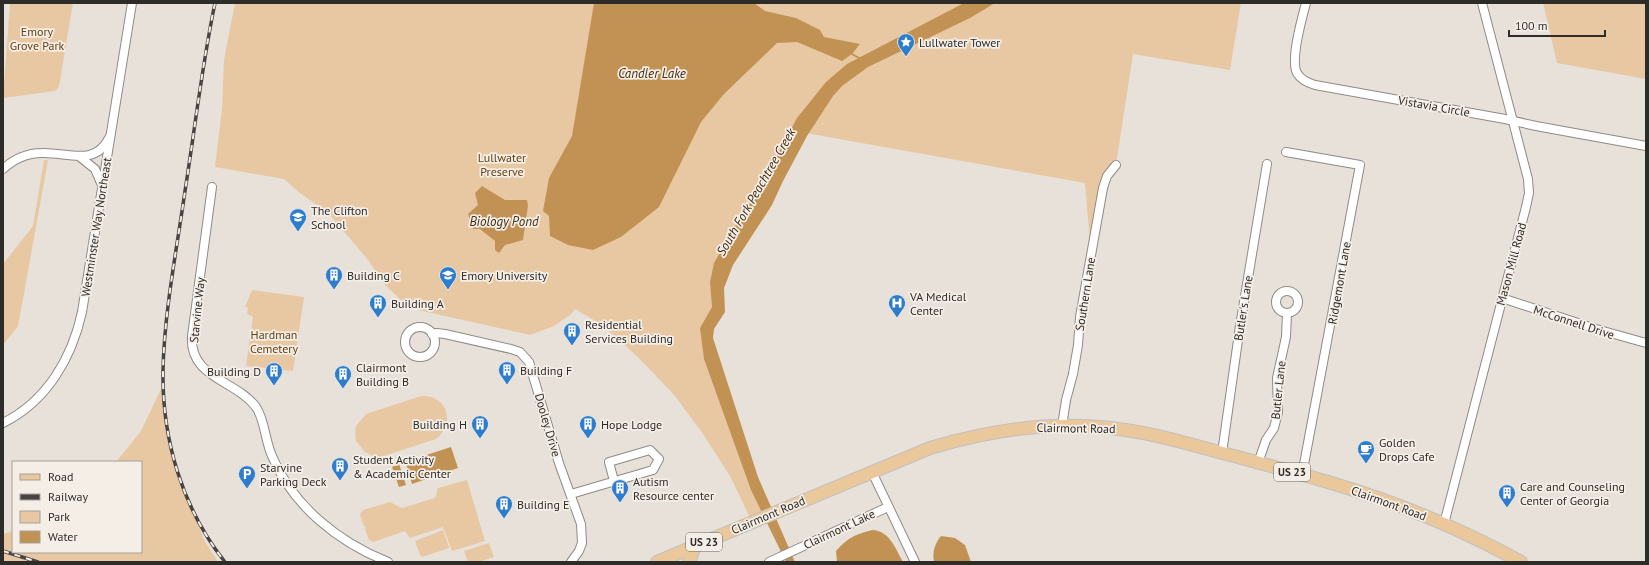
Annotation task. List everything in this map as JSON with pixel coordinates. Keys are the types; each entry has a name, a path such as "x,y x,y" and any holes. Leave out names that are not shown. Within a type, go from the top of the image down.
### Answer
{"main road":[{"name":"Clairmont Road","path":"657,562 923,451 969,436 1022,428 1062,426 1090,426 1130,430 1302,475 1375,497 1444,524 1505,558 1521,562"},
{"path":"689,562 695,546"}],"street":[{"name":"Westminster Way Northeast","path":"3,423 19,413 43,392 63,365 74,342 82,312 132,3"},
{"name":"Vistavia Circle","path":"1306,3 1294,62 1297,72 1306,82 1314,85 1646,146"},
{"name":"Mason Mill Road","path":"1444,524 1529,193 1528,178 1514,121 1482,3"},
{"path":"3,169 16,160 36,153 80,157 90,155 101,149 111,134"},
{"name":"Ridgemont Lane","path":"1286,152 1360,165 1302,475"},
{"path":"80,157 95,169 102,186"},
{"name":"Butler's Lane","path":"1222,453 1240,326 1267,164"},
{"name":"Southern Lane","path":"1062,426 1066,400 1073,374 1080,317 1103,188 1107,176 1116,165"},
{"name":"Starvine Way","path":"212,187 192,336 194,354 208,372 247,398 256,407 270,452 279,471 293,493 310,514 334,532 388,562"},
{"name":"McConnell Drive","path":"1502,298 1596,329 1646,343"},
{"name":"Butler Lane","path":"1258,463 1266,440 1274,428 1278,412 1277,378 1286,337 1287,313"},
{"name":"Dooley Drive","path":"432,334 446,334 511,348 520,352 526,358 533,372 559,463 581,524 582,532 580,547 572,562"},
{"path":"570,494 653,470 659,459 650,450 609,462 614,481"},
{"name":"Clairmont Lake","path":"872,472 915,562"},
{"name":"Clairmont Lake","path":"769,562 888,507"}],"green space":[{"name":"Emory Grove Park","path":"10,3 73,3 59,87 55,91 3,98"},
{"name":"Lullwater Preserve","path":"235,3 1241,3 1230,70 1133,54 1116,165 1111,170 1091,255 1085,183 800,132 740,236 707,341 770,514 752,522 730,476 703,434 675,396 638,357 602,325 575,309 570,315 554,326 530,335 409,308 382,282 369,261 328,213 300,193 284,179 215,167 222,109 224,60"},
{"path":"1543,3 1646,3 1646,79 1557,63"},
{"path":"44,160 48,160 18,326 3,345 3,264 33,226"},
{"name":"Hardman Cemetery","path":"252,290 304,297 293,371 246,366 253,317 247,314 248,308 245,307"},
{"path":"162,387 168,443 204,540 218,562 3,562 3,534 12,531 12,553 142,553 142,461 117,461 141,431"},
{"path":"421,396 430,397 437,400 446,411 446,425 436,439 381,457 373,456 365,452 356,441 355,433 356,426 366,414"},
{"path":"467,480 485,541 452,551 443,527 410,538 405,531 373,542 369,540 365,529 366,527 364,526 360,515 363,510 390,502 402,508 435,498 438,488"},
{"path":"443,530 449,548 422,557 415,541"},
{"path":"489,543 494,557 478,562 468,562 464,551"}],"water":[{"name":"Candler Lake","path":"594,3 754,3 765,11 796,18 820,30 824,37 860,44 852,54 842,61 797,42 777,43 724,94 701,122 659,207 621,237 593,250 568,245 550,236 549,216 543,211 549,178 572,136"},
{"path":"964,3 995,3 970,18 868,67 842,86 833,96 807,136 772,205 733,265 724,288 725,312 714,329 713,338 758,477 795,562 786,562 751,490 704,359 700,328 712,307 710,282 714,263 741,216 756,195 797,118 826,82 847,64"},
{"name":"Biology Pond","path":"482,186 505,200 527,200 528,206 523,240 505,245 499,253 495,250 495,241 480,229 473,229 468,214 478,205 475,193"},
{"path":"451,447 458,468 412,484 405,460 408,459 408,461"},
{"path":"399,464 406,485 399,487 392,467"},
{"path":"872,530 883,533 888,537 903,562 837,562 836,551 848,540 856,535"},
{"path":"941,536 955,538 965,545 971,562 934,562 934,548"}],"waterway":[{"path":"852,54 859,58"}],"railway":[{"path":"215,3 202,73 171,281 163,371 166,422 178,472 186,496 197,519 225,562"},
{"path":"3,551 38,562"}],"place":[{"name":"Lullwater Tower","path":"906,57"},
{"name":"The Clifton School","path":"298,232"},
{"name":"Building C","path":"334,290"},
{"name":"Emory University","path":"448,290"},
{"name":"Building A","path":"378,318"},
{"name":"VA Medical Center","path":"897,318"},
{"name":"Residential Services Building","path":"572,346"},
{"name":"Building F","path":"507,385"},
{"name":"Building D","path":"274,386"},
{"name":"Clairmont Building B","path":"343,389"},
{"name":"Building H","path":"480,439"},
{"name":"Hope Lodge","path":"588,439"},
{"name":"Golden Drops Cafe","path":"1366,464"},
{"name":"Student Activity & Academic Center","path":"340,481"},
{"name":"Starvine Parking Deck","path":"247,489"},
{"name":"Autism Resource center","path":"620,503"},
{"name":"Care and Counseling Center of Georgia","path":"1507,508"},
{"name":"Building E","path":"504,519"}],"water label":[{"name":"South Fork Peachtree Creek","path":"756,192"}]}
